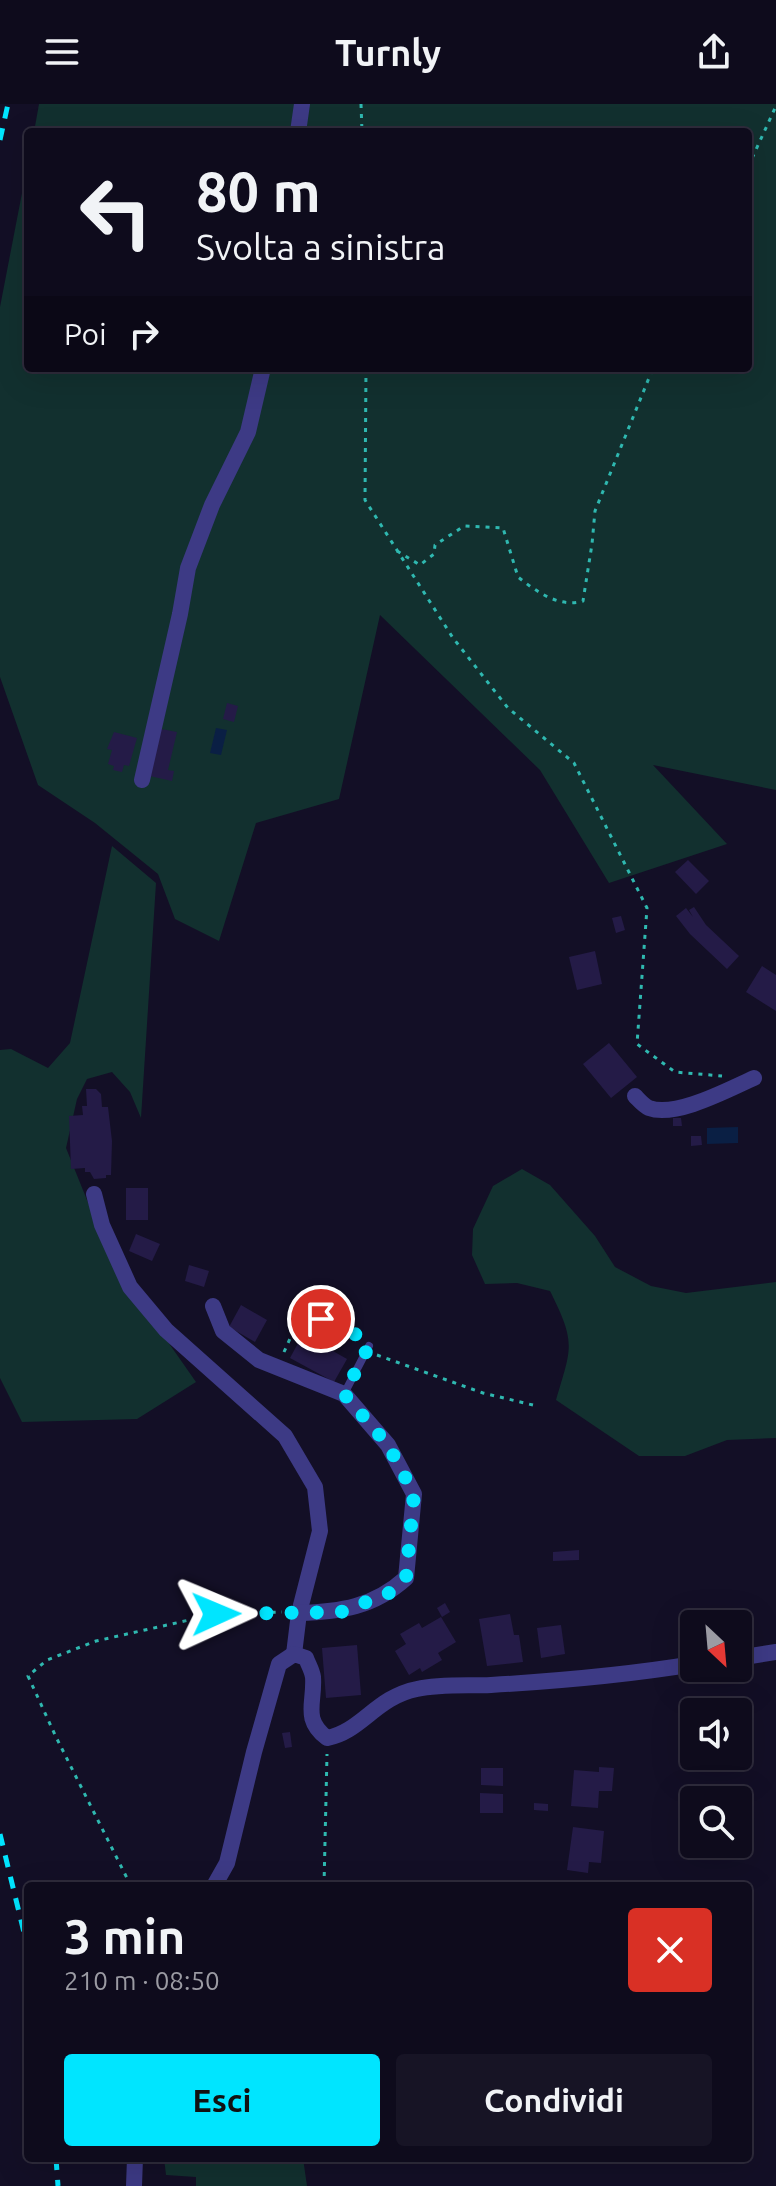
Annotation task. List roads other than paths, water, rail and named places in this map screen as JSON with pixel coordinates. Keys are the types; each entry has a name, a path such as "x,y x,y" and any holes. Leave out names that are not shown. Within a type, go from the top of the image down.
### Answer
{"street":[{"path":"299,128 302,104"},
{"path":"142,780 188,568 212,505 248,432 262,372"},
{"path":"635,1096 648,1108 664,1110 698,1104 754,1078"},
{"path":"94,1194 102,1225 130,1287 166,1330 285,1436 315,1487 320,1531 299,1613 294,1654 279,1664 227,1863 216,1882"},
{"path":"213,1306 223,1331 259,1360 344,1394 388,1445 414,1494 406,1578 389,1593 341,1612 299,1613"},
{"path":"752,1656 776,1652"},
{"path":"294,1654 306,1658 313,1675 310,1710 315,1730 327,1738 343,1735 375,1707 395,1695 418,1688 493,1685 680,1665"},
{"path":"134,2186 135,2162"}],"lane":[{"path":"344,1394 369,1346"}],"water":[{"path":"216,728 227,730 221,755 210,753"},
{"path":"738,1127 738,1143 707,1144 707,1128"}],"railway":[{"path":"0,140 8,104"},
{"path":"0,1834 24,1933"},
{"path":"56,2162 58,2186"}]}
